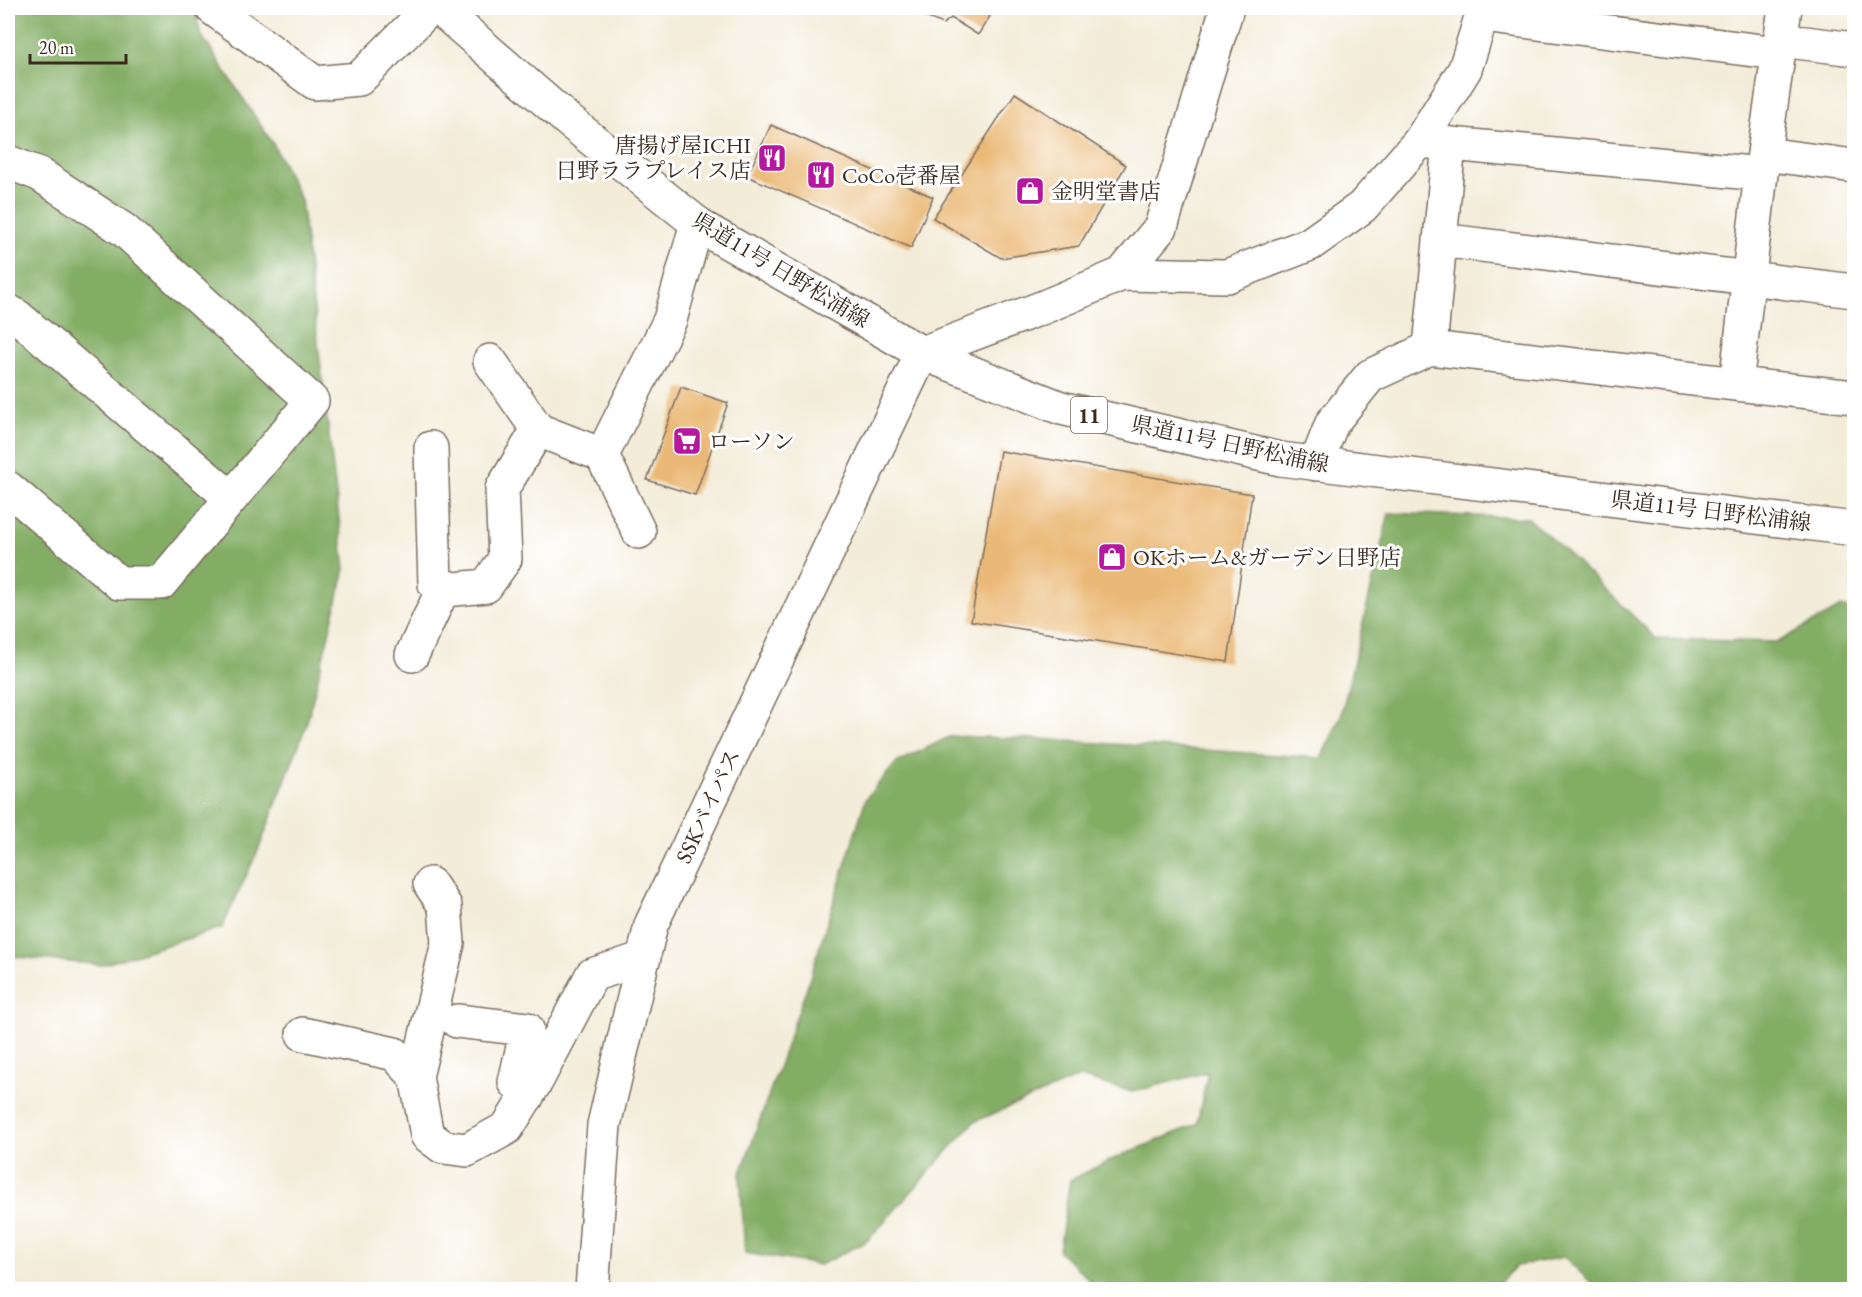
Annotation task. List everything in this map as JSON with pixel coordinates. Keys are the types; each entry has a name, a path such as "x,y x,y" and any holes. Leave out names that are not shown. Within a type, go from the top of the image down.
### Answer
{"street":[{"path":"212,8 315,84 359,79 430,8"},
{"name":"県道11号 日野松浦線","path":"439,8 569,121 697,223 922,353 1062,408 1280,459 1854,529"},
{"path":"1122,274 1161,227 1227,8"},
{"path":"1736,384 1785,8"},
{"path":"1430,348 1440,240 1435,143 1465,69 1483,12 1779,46 1854,49"},
{"path":"922,353 1044,307 1122,274 1227,276 1310,244 1362,207 1435,143 1763,164 1854,166"},
{"path":"8,162 39,174 124,230 312,401 161,583 119,583 8,488"},
{"path":"602,455 670,320 697,223"},
{"path":"1440,240 1854,291"},
{"path":"8,311 18,317 231,498"},
{"path":"1316,464 1332,423 1370,376 1430,348 1854,397"},
{"name":"SSKバイパス","path":"592,1290 604,1125 651,925 922,353"},
{"path":"490,361 538,430 602,455 639,532"},
{"path":"431,448 435,584 455,589 486,586 505,559 502,489 538,430"},
{"path":"412,655 444,586"},
{"path":"430,884 445,906 448,943 416,1077 427,1135 443,1147 468,1150 507,1128 527,1097 592,975 644,958"},
{"path":"457,1021 527,1029 515,1082 527,1097"},
{"path":"303,1034 395,1054 416,1077"}],"green space":[{"path":"8,8 195,8 200,33 273,144 301,200 345,569 306,726 260,846 222,928 102,965 8,956"},
{"path":"1389,513 1528,518 1657,639 1778,642 1841,607 1854,610 1854,1289 1598,1289 1564,1257 1516,1266 1493,1289 1099,1289 1059,1251 1070,1180 1197,1124 1208,1072 1132,1092 1080,1077 974,1122 867,1241 820,1265 745,1253 740,1176 809,981 866,798 896,763 951,736 1038,739 1321,758 1341,716"}],"building":[{"path":"902,8 995,8 978,35 951,18 943,24"},
{"name":"金明堂書店","path":"1015,93 1126,165 1079,246 1001,258 933,218"},
{"path":"771,125 933,197 911,248 747,176"},
{"name":"ローソン","path":"681,387 728,403 695,495 647,480"},
{"name":"OKホーム&ガーデン日野店","path":"1000,451 1252,494 1228,662 971,621"}],"place":[{"name":"唐揚げ屋ICHI 日野ララプレイス店","path":"772,158"},
{"name":"CoCo壱番屋","path":"821,175"},
{"name":"金明堂書店","path":"1030,191"},
{"name":"ローソン","path":"687,441"},
{"name":"OKホーム&ガーデン日野店","path":"1112,557"}]}
